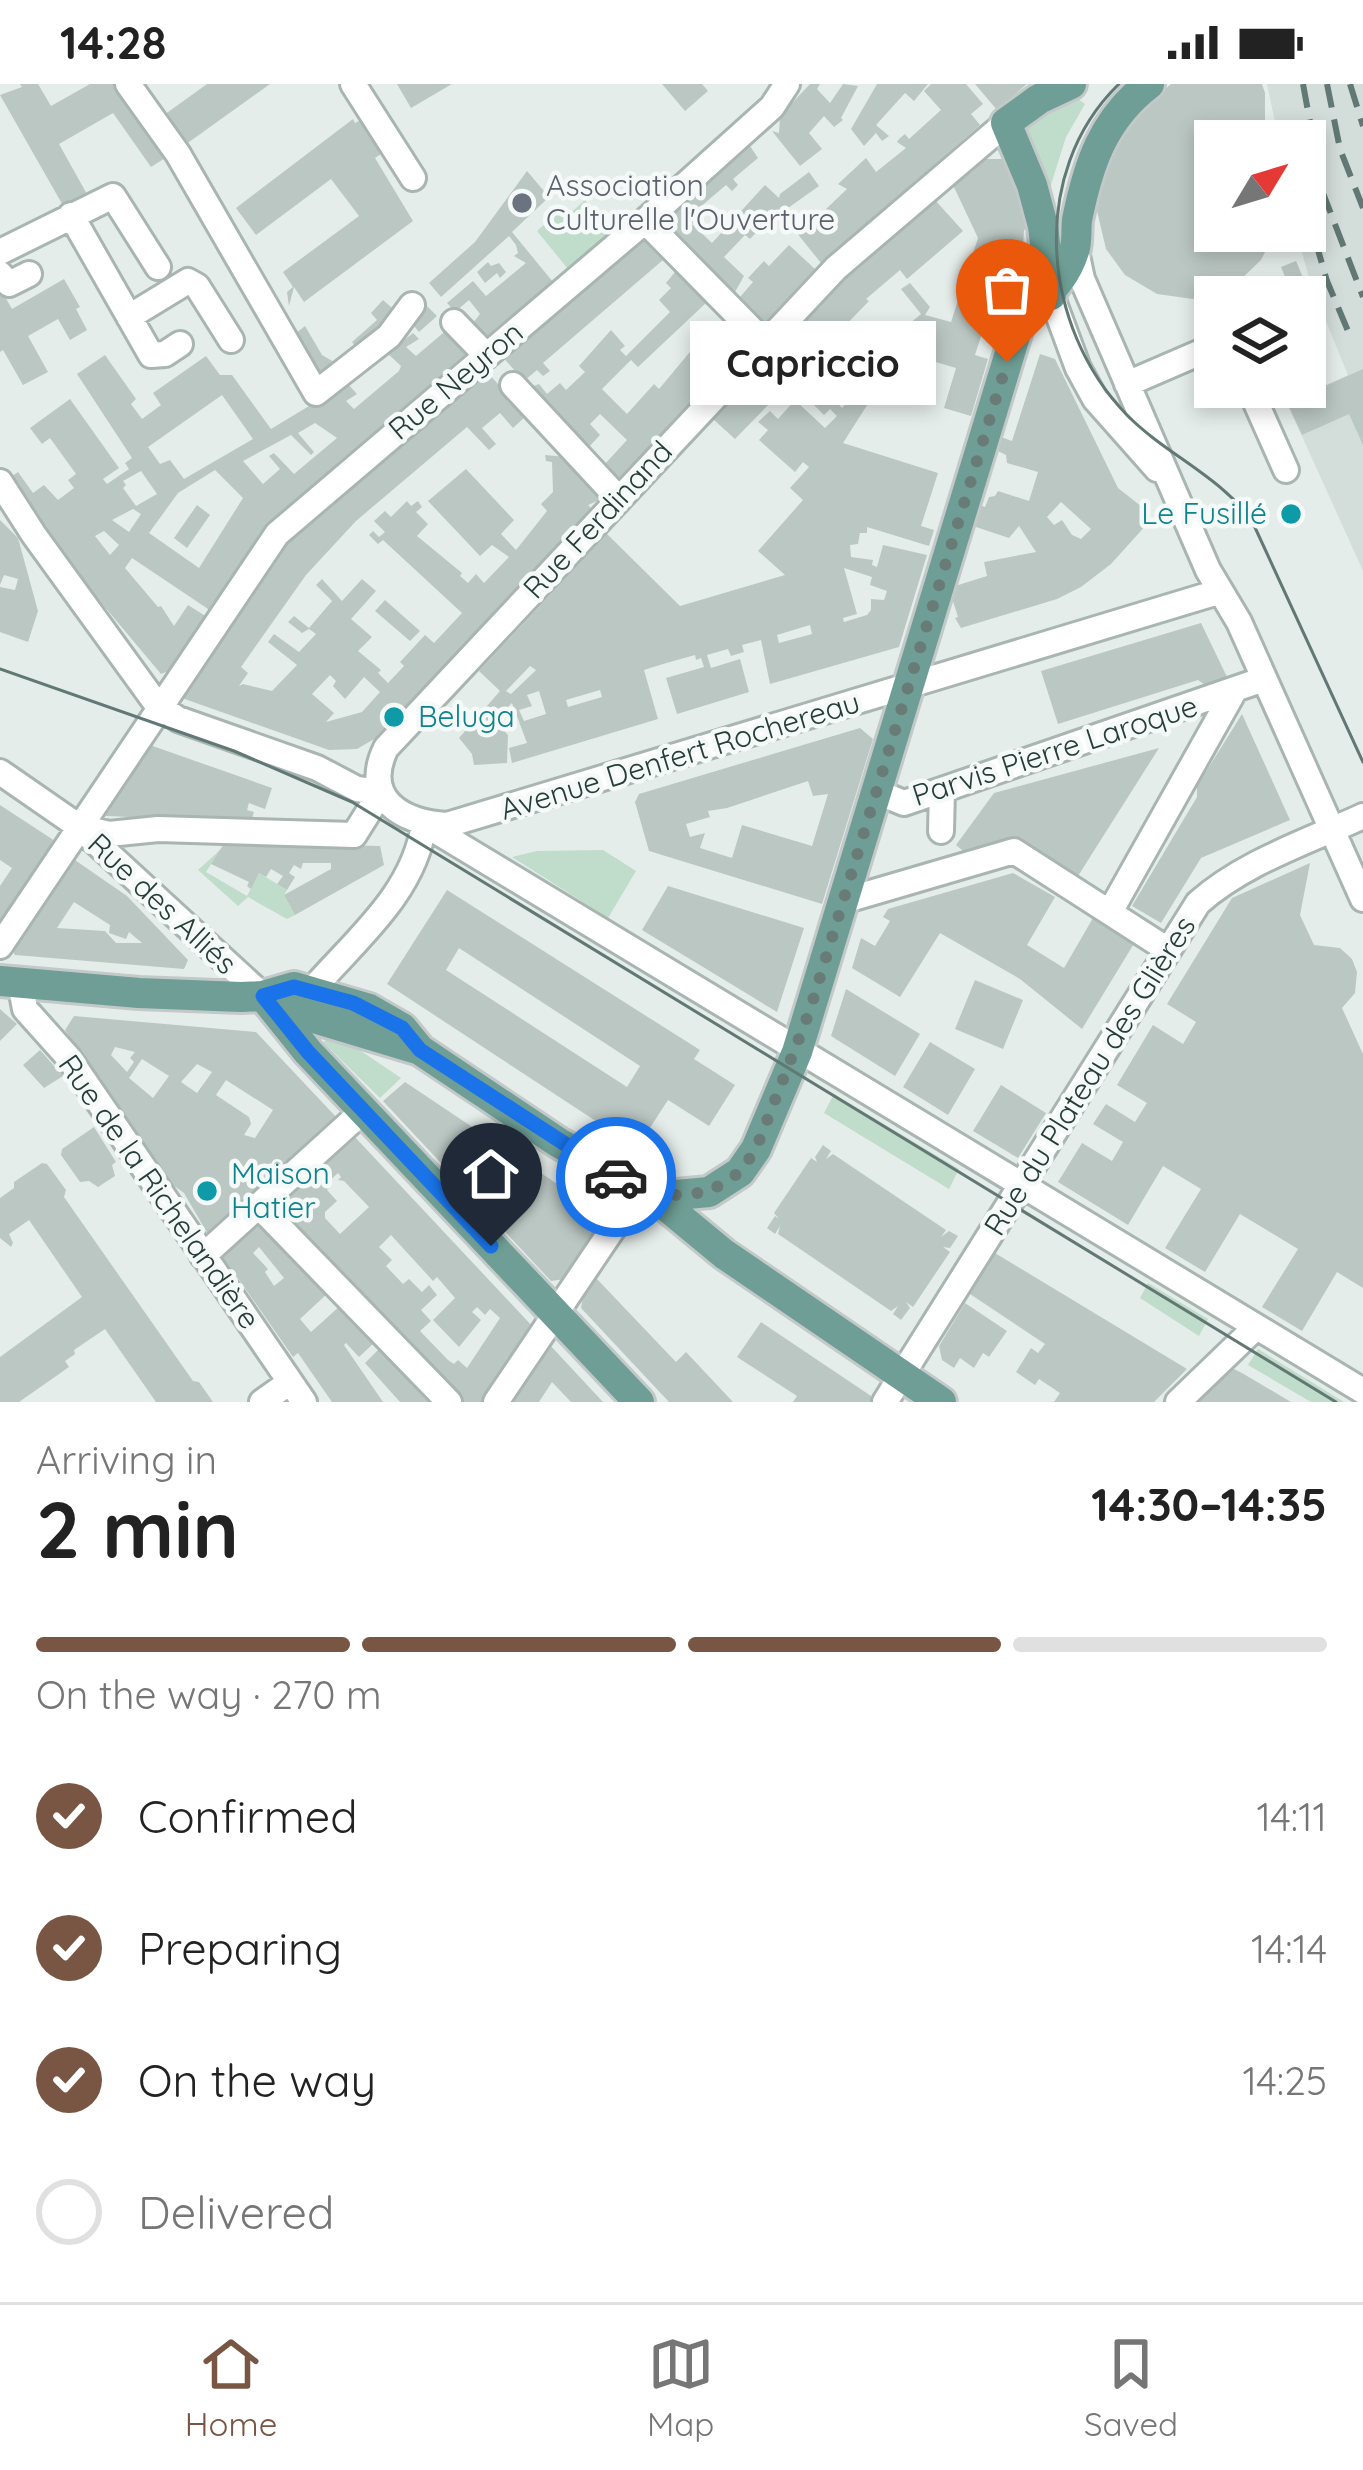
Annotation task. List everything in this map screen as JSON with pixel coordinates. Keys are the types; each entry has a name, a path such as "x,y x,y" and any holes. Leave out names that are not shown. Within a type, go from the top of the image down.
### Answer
{"main road":[{"name":"Rue Ferdinand","path":"1006,123 1069,84"},
{"path":"655,1197 709,1192 740,1172 756,1149 797,1052 1020,320 1051,295 1076,246 1083,191 1100,140 1115,116 1149,84"},
{"path":"1006,123 1043,226 1051,295"},
{"path":"10,982 139,993 263,996 294,987 353,1003 402,1028 420,1050 559,1143 655,1197 893,1390 941,1402"},
{"path":"263,996 297,1013 420,1050"},
{"name":"Rue des Alliés","path":"263,996 364,1111 639,1402"}],"street":[{"path":"128,84 178,154 316,393 389,336 412,305"},
{"path":"353,84 413,178"},
{"name":"Rue Neyron","path":"0,946 277,534 645,221 772,107 787,84"},
{"name":"Rue Ferdinand","path":"381,792 377,777 386,748 618,498 836,268 1006,123"},
{"path":"0,252 113,196 158,267"},
{"path":"70,215 151,355 165,354 180,344"},
{"path":"645,221 765,343"},
{"path":"1076,246 1082,279 1218,592 1231,607 1363,899"},
{"path":"0,274 9,284 28,274"},
{"path":"129,317 188,280 231,340"},
{"path":"1051,295 1095,399 1171,485"},
{"path":"454,322 485,355"},
{"path":"1127,384 1194,355"},
{"path":"513,386 618,498"},
{"path":"1258,408 1286,470"},
{"path":"0,482 158,706 178,719 317,768 357,789 381,792 403,816 424,824 1363,1391"},
{"path":"0,502 34,536"},
{"name":"Avenue Denfert Rochereau","path":"424,824 447,825 1218,592"},
{"name":"Parvis Pierre Laroque","path":"877,792 904,802 1264,679"},
{"name":"Parvis Pierre Laroque","path":"1110,912 1233,693"},
{"name":"Rue des Alliés","path":"0,772 78,826 263,996"},
{"path":"940,831 942,790"},
{"path":"78,826 109,834 158,829 354,835 381,792"},
{"name":"Rue du Plateau des Glières","path":"893,1390 1198,903 1220,884 1363,816"},
{"path":"311,991 397,893 417,860 424,824"},
{"path":"843,901 1013,851 1168,950"},
{"name":"Rue de la Richelandière","path":"10,982 25,1010 68,1057 297,1392"},
{"path":"203,1256 364,1111"},
{"path":"496,1402 618,1221 634,1205 655,1197"},
{"path":"260,1206 449,1402"},
{"path":"1178,1402 1256,1327"},
{"path":"262,1402 297,1392"}],"shaded area":[{"path":"1267,84 1363,84 1363,571 1289,408 1326,408 1326,385 1348,375 1326,321 1326,276 1308,276 1302,252 1326,252 1326,120 1275,120"}],"green space":[{"path":"1078,99 1085,104 1066,137 1049,191 1024,129 1040,112"},
{"path":"585,200 612,231 568,269 537,231 560,211 566,217"},
{"path":"221,849 206,872 247,896 259,873 287,890 284,895 295,915 287,919 248,897 238,906 198,870"},
{"path":"603,850 636,871 608,918 512,857 537,851"},
{"path":"323,1042 352,1045 401,1078 380,1098"},
{"path":"834,1094 959,1169 949,1189 824,1113"},
{"path":"1148,1283 1208,1319 1199,1336 1140,1298"},
{"path":"1258,1349 1344,1402 1311,1402 1248,1365"}],"building":[{"path":"20,84 38,84 51,106 90,84 123,84 173,153 151,167 113,113 59,144 88,196 65,209 0,95 22,87"},
{"path":"207,84 270,84 178,150 157,120"},
{"path":"397,84 452,84 411,108"},
{"path":"662,84 702,84 708,91 685,111"},
{"path":"810,84 820,84 817,89 830,103 843,84 858,86 843,120 834,127 824,116 809,133 822,149 800,166 772,131 779,133 780,116"},
{"path":"877,84 928,84 914,101 905,93 876,125 889,136 882,141 876,133 864,146 851,129"},
{"path":"931,84 966,84 983,104 971,114 980,125 821,263 784,217 778,216 750,239 745,235 724,257 744,276 735,292 667,224 667,213 748,143 758,158 733,179 738,185 732,191 726,185 699,208 704,215 692,224 712,243 765,185 779,198 809,172 819,186 788,208 805,229 847,189 838,184 866,158 876,172 906,148 899,139 905,134 909,139 941,110 924,91"},
{"path":"975,84 1027,84 997,110"},
{"path":"1171,84 1262,84 1265,120 1194,120 1194,252 1265,252 1244,276 1194,276 1193,299 1157,294 1125,275 1106,249 1097,211 1106,164 1139,112"},
{"path":"353,119 355,123 361,120 381,154 375,158 413,221 304,302 294,287 289,306 287,292 293,287 283,272 359,216 331,179 256,235 236,208"},
{"path":"978,159 1004,159 1033,226 1024,230 996,334 983,330 975,355 988,359 971,416 944,408 956,368 902,352 911,338 902,330 921,314 901,289 910,283 930,307 925,315 951,322 978,238 953,185"},
{"path":"527,171 549,197 512,232 553,282 483,342 469,328 480,314 469,300 455,312 447,303 473,281 486,296 526,263 514,256 516,245 509,236 441,297 429,283 475,242"},
{"path":"935,200 963,231 907,279 900,270 866,299 869,301 735,439 713,419 844,278"},
{"path":"640,236 663,260 543,363 550,371 543,376 537,370 524,381 501,355"},
{"path":"789,245 815,269 765,322 740,297 753,282 748,278 764,261 769,266"},
{"path":"1296,261 1302,276 1285,276 1281,267"},
{"path":"488,262 491,266 499,263 506,272 485,283 477,272"},
{"path":"675,272 706,303 638,367 631,360 602,389 627,414 654,384 659,389 699,341 725,366 619,481 604,465 627,440 600,414 590,424 600,435 588,448 531,387 539,384 547,394 560,383 566,390 585,372 579,366 611,330 625,346 620,350 626,356 670,312 659,300 671,288 666,283"},
{"path":"64,279 87,330 70,340 58,319 28,336 48,372 23,385 3,350 0,352 0,288 12,309"},
{"path":"383,300 400,315 361,353 352,342 377,320 371,313"},
{"path":"423,302 437,316 419,332 408,319"},
{"path":"305,326 322,355 334,362 318,384 295,334"},
{"path":"449,328 471,352 269,525 211,611 132,558 125,568 174,626 188,605 207,617 171,670 161,674 57,550 8,479 18,472 33,493 44,485 58,500 74,488 68,480 76,474 50,438 42,444 30,428 70,399 119,468 103,479 107,484 129,469 125,463 132,458 77,374 105,355 136,399 131,404 142,419 161,405 153,393 206,356 220,375 232,375 271,429 347,383 357,394 346,401 354,409 399,371 401,366 386,352 413,333 419,339 406,347 416,356","holes":["222,395 253,439 184,479 170,460 160,464 148,447","315,423 337,438 294,474 274,453 269,456 280,469 263,484 243,461 291,435 311,455 314,452 298,433","215,470 243,498 199,568 149,533 178,493","141,471 157,494 136,506 123,488 123,481","133,509 141,514 129,532 112,520","104,531 119,545 110,555 95,536"]},
{"path":"877,353 892,366 843,443 938,473 921,526 934,530 929,546 867,527 858,544 850,545 851,557 873,560 877,567 883,545 927,555 899,647 770,684 761,640 742,645 744,652 731,656 728,649 707,655 711,668 740,659 749,692 677,714 666,678 704,667 695,655 663,664 644,670 658,719 512,763 509,748 527,743 512,703 495,720 508,735 507,763 474,765 459,738 500,691 479,671 607,534 680,606 785,575 758,551 803,500 790,488 809,467 803,462 795,472 759,440 768,430 758,422 770,411 778,419 795,400 825,428 837,416 830,409 824,415 814,405 819,399 801,382 809,374 842,408 862,386 854,378","holes":["844,568 872,577 870,585 887,591 884,600 871,599 867,615 844,622 843,618 857,614","810,625 812,634 779,643 777,635","530,666 536,670 511,694 506,691","600,690 602,697 568,707 566,700","539,691 546,714 524,721 519,710 532,706 527,695"]},
{"path":"1040,354 1055,359 1118,488 1146,510 1148,523 1111,564 1081,587 961,628 952,598 955,586 987,576 984,562 1036,552 1019,526 1009,538 973,526 980,505 985,507 998,491 1029,501 1038,472 1007,463 1006,455 996,450 1001,437 1012,441","holes":["1061,502 1091,529 1081,539 1062,520 1054,525 1047,517"]},
{"path":"484,369 527,415 513,428 500,413 482,428 496,444 489,450 467,427 356,521 306,575 241,667 248,673 239,686 272,691 297,665 268,642 274,634 299,652 316,634 309,629 302,633 288,622 294,616 309,628 332,601 316,585 322,579 342,601 362,579 376,591 351,619 372,637 358,651 381,670 378,673 388,683 425,635 434,643 462,613 383,540 378,544 369,535 373,531 379,537 385,532 374,521 385,511 391,517 407,501 411,506 418,501 422,507 416,512 428,524 417,536 468,583 476,574 484,583 509,557 492,545 480,556 428,501 466,469 514,520 501,534 516,550 547,511 541,504 553,492 552,462 545,455 566,457 602,499 588,505 592,509 383,734 357,749 329,750 179,697 280,548","holes":["330,675 336,681 333,686 345,699 364,677 380,692 362,712 326,722 334,713 312,694"]},
{"path":"1363,369 1363,445 1349,414 1302,435 1289,408 1326,408 1326,386"},
{"path":"197,505 210,515 187,548 174,538"},
{"path":"0,520 18,538 38,611 28,642 0,632 0,587 15,590 18,579 4,575 0,585"},
{"path":"385,600 420,631 410,641 375,611"},
{"path":"1201,623 1228,679 1218,694 1198,680 1058,724 1041,671"},
{"path":"1242,714 1290,820 1201,858 1161,923 1132,906"},
{"path":"860,728 873,739 822,904 649,851 635,802 639,794","holes":["808,781 813,796 828,794 812,846 742,825 732,858 700,848 705,833 690,837 686,824 710,817 708,811"]},
{"path":"147,744 272,788 265,809 249,803 247,810 254,812 251,822 106,816 103,811"},
{"path":"1159,748 1078,876 1020,840 968,855 956,845 994,793"},
{"path":"0,805 55,841 0,921 0,886 12,868 0,860"},
{"path":"225,842 380,846 384,865 295,915 284,895 331,869 331,863 303,863 301,869 294,865 289,873 295,877 287,890 277,884 283,876 271,869 266,877 259,873 251,889 249,882 211,864"},
{"path":"72,858 127,896 188,960 184,969 15,955 10,946","holes":["74,902 110,925 109,933 126,939 129,932 142,943 116,943 105,931 57,928"]},
{"path":"1310,863 1300,915 1314,945 1340,948 1357,972 1355,993 1342,1008 1363,1054 1363,1288 1337,1272 1302,1331 1262,1307 1298,1249 1240,1214 1205,1272 1165,1248 1201,1189 1163,1166 1128,1225 1058,1182 1082,1143 1112,1161 1123,1142 1093,1124 1106,1104 1135,1122 1147,1103 1117,1085 1153,1025 1183,1044 1196,1022 1167,1004 1232,898"},
{"path":"1013,873 1055,897 1027,945 1064,968 1093,918 1135,942 1082,1029 1020,979 940,933 900,997 852,968 861,938 875,946 890,921 883,917 888,909"},
{"path":"668,886 804,928 777,1012 642,930"},
{"path":"447,890 700,1050 694,1059 735,1085 709,1126 668,1100 637,1148 387,984","holes":["459,948 640,1066 627,1087 446,970"]},
{"path":"975,980 1023,1000 1003,1049 955,1029"},
{"path":"846,989 920,1034 895,1076 831,1036"},
{"path":"0,1009 17,1024 0,1041"},
{"path":"74,1016 256,1032 338,1119 209,1236 184,1193 173,1185 65,1030","holes":["115,1047 135,1052 127,1072 111,1055","142,1059 169,1076 153,1098 129,1078","197,1064 212,1072 197,1093 181,1082","226,1080 273,1110 255,1138 244,1135 251,1124 249,1117 216,1095"]},
{"path":"930,1042 975,1069 948,1115 903,1087"},
{"path":"40,1050 63,1076 44,1088 23,1065"},
{"path":"405,1082 596,1210 601,1219 596,1232 565,1279 551,1281 383,1101","holes":["472,1150 498,1167 488,1184 467,1156"]},
{"path":"1001,1085 1046,1113 1018,1158 973,1131"},
{"path":"94,1127 116,1162 112,1165 115,1176 98,1187 80,1182 61,1155 62,1149"},
{"path":"353,1135 533,1327 482,1402 463,1402 275,1206","holes":["338,1173 338,1180 369,1207 340,1234 325,1218 337,1201 326,1184","391,1235 455,1298 433,1320 459,1347 481,1320 472,1312 477,1307 485,1315 490,1309 500,1318 467,1368 458,1360 454,1364 448,1360 420,1331 431,1321 421,1310 437,1295 429,1285 422,1292 409,1279 403,1284 386,1266 392,1260 379,1247"]},
{"path":"823,1145 831,1151 826,1159 833,1154 946,1230 941,1237 949,1231 958,1236 950,1248 943,1247 950,1252 913,1307 906,1302 910,1308 901,1320 893,1314 898,1306 891,1311 778,1234 780,1226 775,1234 767,1228 775,1216 779,1219 774,1213 811,1158 817,1162"},
{"path":"42,1163 66,1190 64,1197 193,1381 199,1382 213,1402 156,1402 105,1329 74,1350 65,1361 69,1367 19,1402 0,1402 0,1357 82,1297 29,1220 9,1234 11,1247 0,1238 0,1198"},
{"path":"259,1221 328,1293 300,1319 311,1332 340,1306 375,1342 359,1357 344,1345 383,1402 332,1402 298,1353 293,1357 233,1271 229,1275 218,1259","holes":["259,1247 284,1278 274,1286 265,1272 268,1269 253,1253"]},
{"path":"995,1253 1187,1369 1154,1402 1054,1402 1060,1393 1016,1372 1031,1348 1038,1353 1045,1344 970,1294"},
{"path":"596,1278 676,1362 686,1352 733,1402 669,1402 581,1308"},
{"path":"965,1303 1007,1331 989,1357 983,1353 974,1368 960,1358 954,1368 942,1360 939,1346"},
{"path":"761,1322 874,1398 871,1402 793,1402 797,1396 737,1357"},
{"path":"548,1343 603,1402 571,1402 552,1382 539,1402 507,1402"},
{"path":"380,1348 432,1402 400,1402 365,1363"},
{"path":"1234,1369 1291,1402 1192,1402"}],"tram line":[{"path":"1119,84 1090,120 1070,160 1059,204 1057,250 1063,295 1077,339 1098,379 1127,415 1224,491 1252,521 1363,762"},
{"path":"0,669 234,751 352,802 1336,1402"}],"railway":[{"path":"1303,84 1323,193 1363,297"},
{"path":"1327,84 1340,149 1363,208"},
{"path":"1350,84 1363,126"},
{"path":"1319,252 1348,331"}],"way so far":[{"path":"616,1177 655,1197 709,1192 740,1172 756,1149 797,1052 1007,362"}],"place":[{"name":"Association Culturelle l'Ouverture","path":"522,203"},
{"name":"Capriccio","path":"1007,362"},
{"name":"Le Fusillé","path":"1291,514"},
{"name":"Beluga","path":"394,717"},
{"name":"Maison Hatier","path":"207,1191"}],"route":[{"path":"491,1246 308,1052 263,996 294,987 369,1009 402,1028 420,1050 616,1177"}]}
